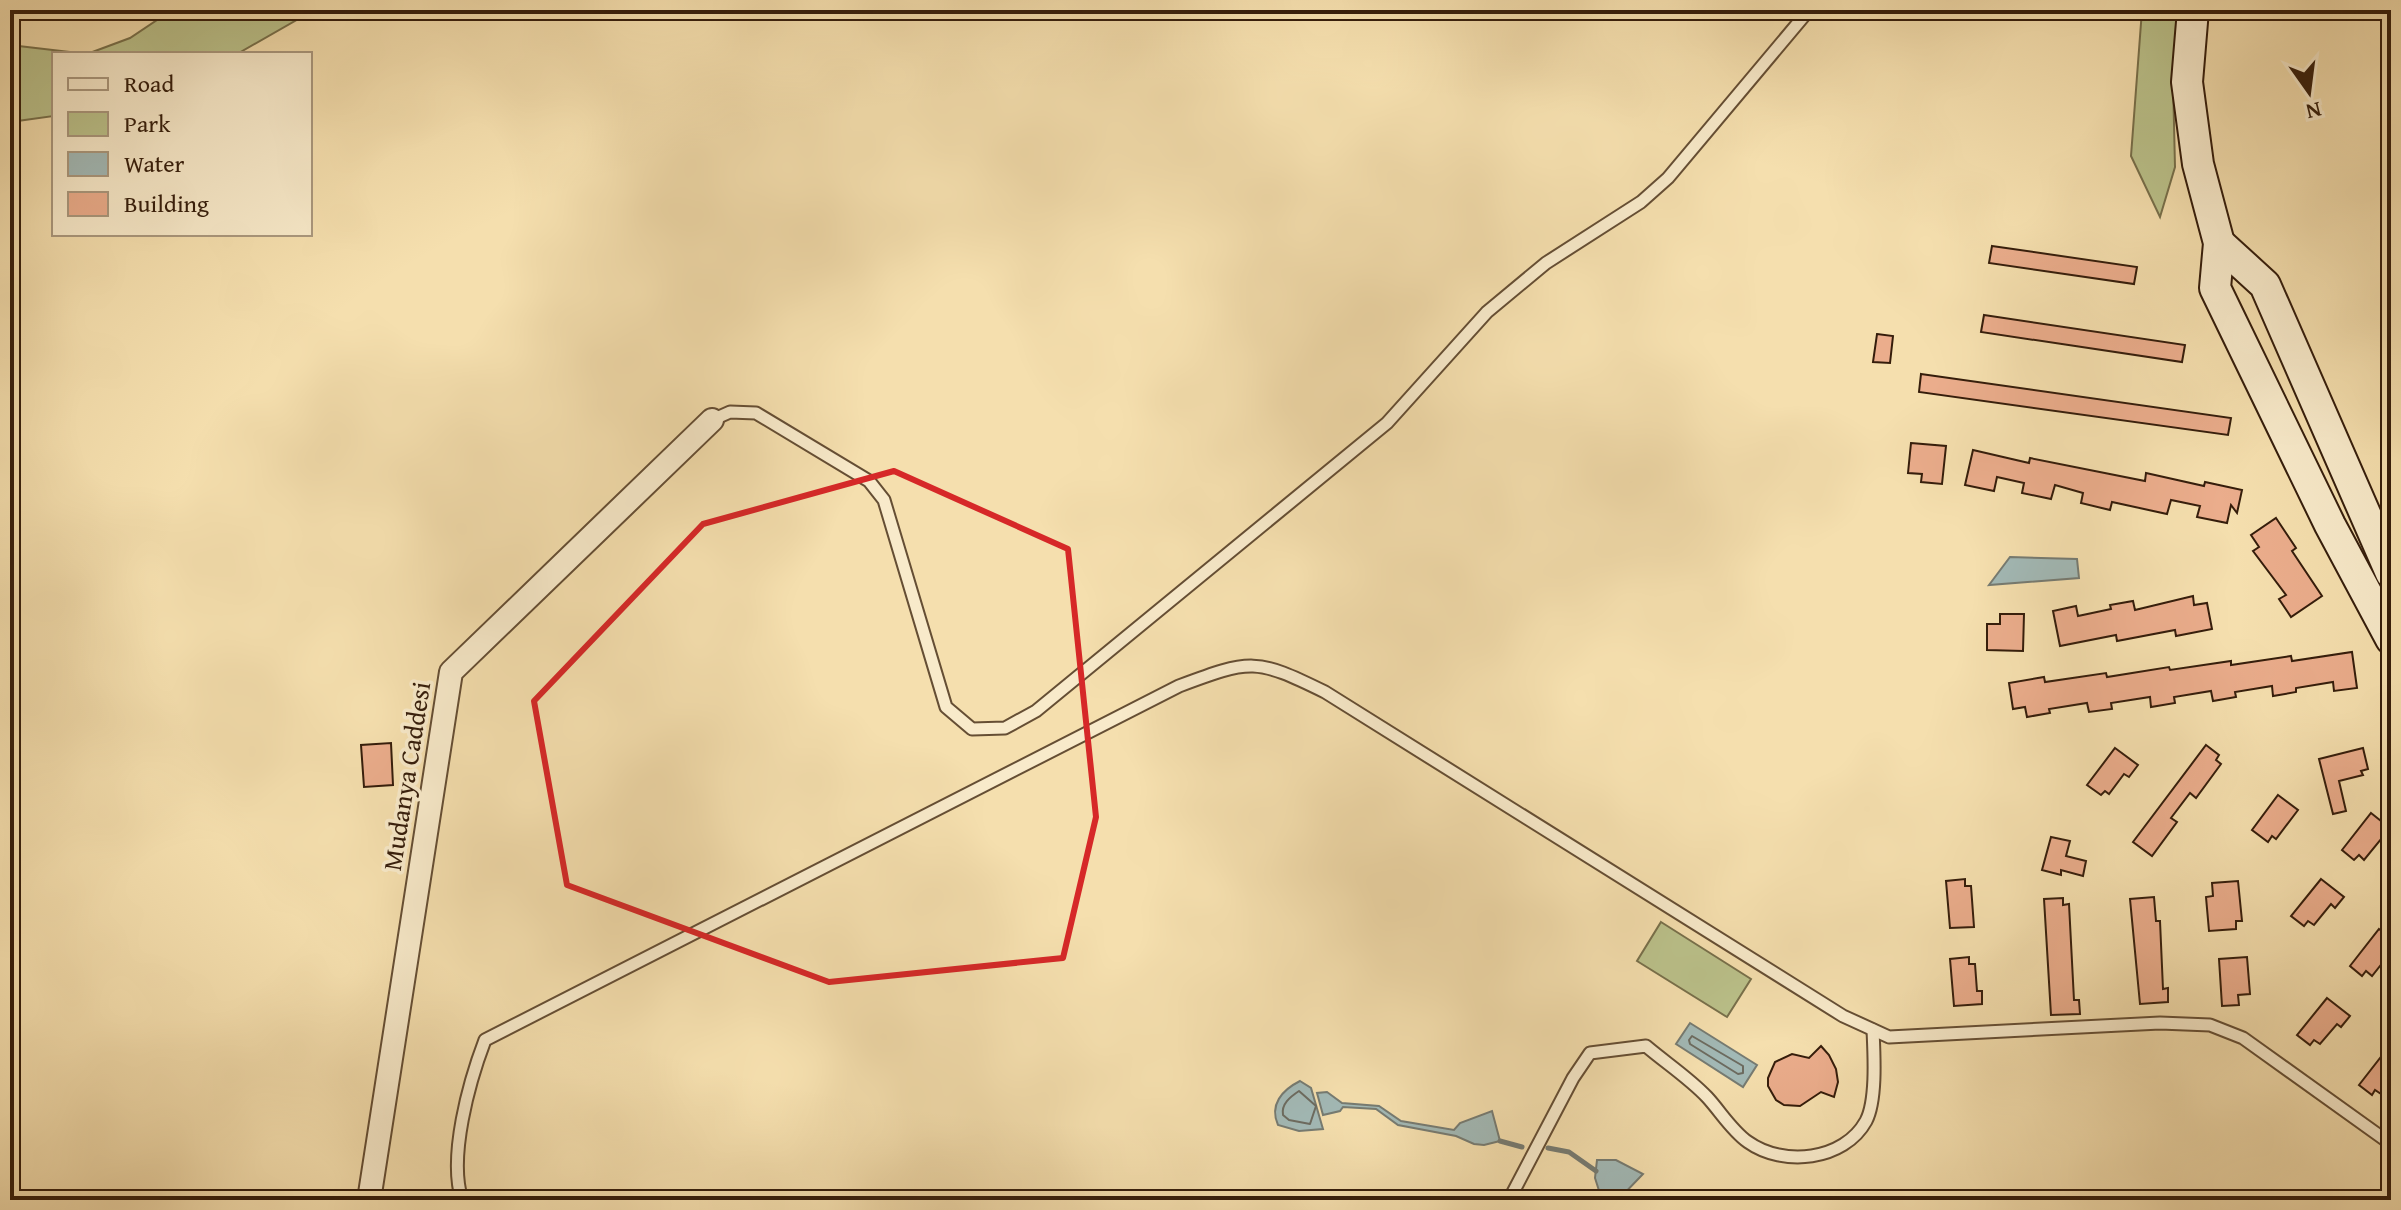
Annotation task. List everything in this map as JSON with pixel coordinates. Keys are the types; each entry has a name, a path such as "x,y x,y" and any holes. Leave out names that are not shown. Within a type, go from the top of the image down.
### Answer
{"street":[{"path":"2193,10 2187,82 2198,164 2219,243 2215,288 2330,525 2391,639"},
{"path":"2219,243 2265,285 2391,573"},
{"name":"Mudanya Caddesi","path":"369,1200 451,672 712,420"}],"lane":[{"path":"712,420 730,412 756,413 869,481 884,500 946,707 972,729 1005,728 1036,711 1387,423 1487,312 1546,263 1641,202 1668,178 1809,10"},
{"path":"462,1200 456,1176 462,1130 469,1083 485,1040 1179,686 1232,666 1260,665 1280,670 1325,692 1843,1016 1889,1037 2147,1023 2210,1025 2243,1038 2391,1144"},
{"path":"1509,1200 1573,1078 1590,1053 1646,1046 1705,1094 1747,1142 1781,1158 1817,1155 1845,1145 1867,1120 1875,1076 1873,1030"}],"highlighted area":[{"path":"894,471 1068,549 1096,817 1063,958 829,982 567,885 534,701 703,524"}],"green space":[{"path":"172,10 314,10 240,52 92,52 130,38"},
{"path":"2142,10 2178,10 2173,81 2175,167 2160,217 2131,156"},
{"path":"10,45 70,52 52,52 52,116 10,122"},
{"path":"1661,922 1751,979 1727,1017 1637,961"}],"water":[{"path":"2010,557 2077,559 2079,578 1989,585"},
{"path":"1690,1023 1757,1065 1743,1087 1676,1044"},
{"path":"1300,1081 1311,1088 1323,1129 1299,1131 1278,1125 1275,1111 1279,1099"},
{"path":"1327,1092 1342,1103 1379,1106 1401,1121 1454,1130 1460,1123 1492,1111 1500,1141 1474,1144 1456,1136 1398,1125 1376,1109 1343,1107 1340,1111 1323,1115 1317,1093"},
{"path":"1597,1160 1616,1160 1643,1174 1618,1200 1602,1200 1595,1178"}],"building":[{"path":"1992,246 2137,267 2134,284 1989,263"},
{"path":"1984,315 2185,345 2182,362 1981,332"},
{"path":"1877,334 1893,336 1890,363 1873,362"},
{"path":"1921,374 2231,418 2228,435 1919,392"},
{"path":"1911,443 1946,446 1942,484 1921,482 1922,474 1908,473"},
{"path":"1973,450 2029,463 2030,458 2145,481 2146,473 2204,486 2205,482 2242,490 2237,513 2231,505 2227,523 2197,517 2200,506 2171,500 2167,514 2112,502 2110,510 2081,503 2083,493 2055,485 2051,499 2022,493 2024,483 1997,477 1994,491 1965,485"},
{"path":"2276,518 2296,548 2292,551 2322,596 2291,617 2279,599 2286,595 2253,551 2259,547 2251,535"},
{"path":"2193,596 2194,605 2207,603 2212,629 2176,636 2175,630 2117,641 2116,635 2060,646 2053,611 2076,606 2078,616 2133,601 2135,610"},
{"path":"2000,614 2024,614 2023,651 1987,650 1987,624 2000,624"},
{"path":"2352,652 2357,688 2334,691 2333,682 2296,688 2296,692 2273,696 2272,686 2235,692 2236,697 2213,701 2211,691 2174,697 2175,703 2151,707 2150,697 2111,703 2112,709 2089,712 2087,703 2049,709 2050,713 2027,717 2025,707 2013,709 2009,683 2044,677 2045,682 2106,673 2107,677 2169,667 2170,670 2231,661 2231,665 2291,656 2292,661"},
{"path":"391,743 393,785 364,787 361,745"},
{"path":"2206,745 2219,755 2216,760 2221,764 2196,798 2190,793 2171,818 2177,822 2152,856 2133,842"},
{"path":"2115,748 2138,765 2129,777 2124,774 2109,794 2105,791 2101,795 2087,785"},
{"path":"2363,748 2368,769 2361,771 2363,775 2339,781 2346,811 2333,814 2319,759"},
{"path":"2278,795 2298,810 2276,839 2272,836 2268,842 2252,830"},
{"path":"2371,813 2391,829 2391,846 2381,839 2364,860 2359,855 2354,860 2342,850"},
{"path":"2051,837 2070,841 2066,856 2086,861 2083,876 2061,870 2061,875 2042,870"},
{"path":"1965,879 1965,886 1971,886 1974,927 1950,928 1946,881"},
{"path":"2321,879 2344,897 2335,908 2331,904 2314,925 2308,921 2304,926 2291,916"},
{"path":"2238,881 2242,921 2236,921 2236,929 2209,931 2206,897 2213,896 2212,883"},
{"path":"2154,897 2156,921 2160,921 2163,989 2168,988 2168,1002 2140,1004 2130,899"},
{"path":"2063,898 2063,905 2069,904 2074,1000 2079,1000 2080,1014 2051,1015 2044,899"},
{"path":"2379,929 2391,938 2391,952 2372,976 2366,971 2362,976 2350,966"},
{"path":"1969,957 1969,964 1975,964 1977,991 1982,991 1982,1004 1954,1006 1950,959"},
{"path":"2247,957 2250,994 2238,995 2239,1005 2222,1006 2219,959"},
{"path":"2327,998 2350,1016 2341,1027 2337,1024 2320,1044 2314,1040 2310,1045 2297,1035"},
{"path":"2391,1044 2391,1082 2381,1094 2375,1090 2372,1095 2359,1085"},
{"path":"1821,1046 1836,1069 1838,1082 1834,1097 1821,1092 1800,1106 1784,1105 1776,1100 1768,1086 1775,1062 1792,1054 1809,1058"}],"waterway":[{"path":"1500,1141 1522,1147"},
{"path":"1548,1148 1569,1152 1596,1171"}]}
